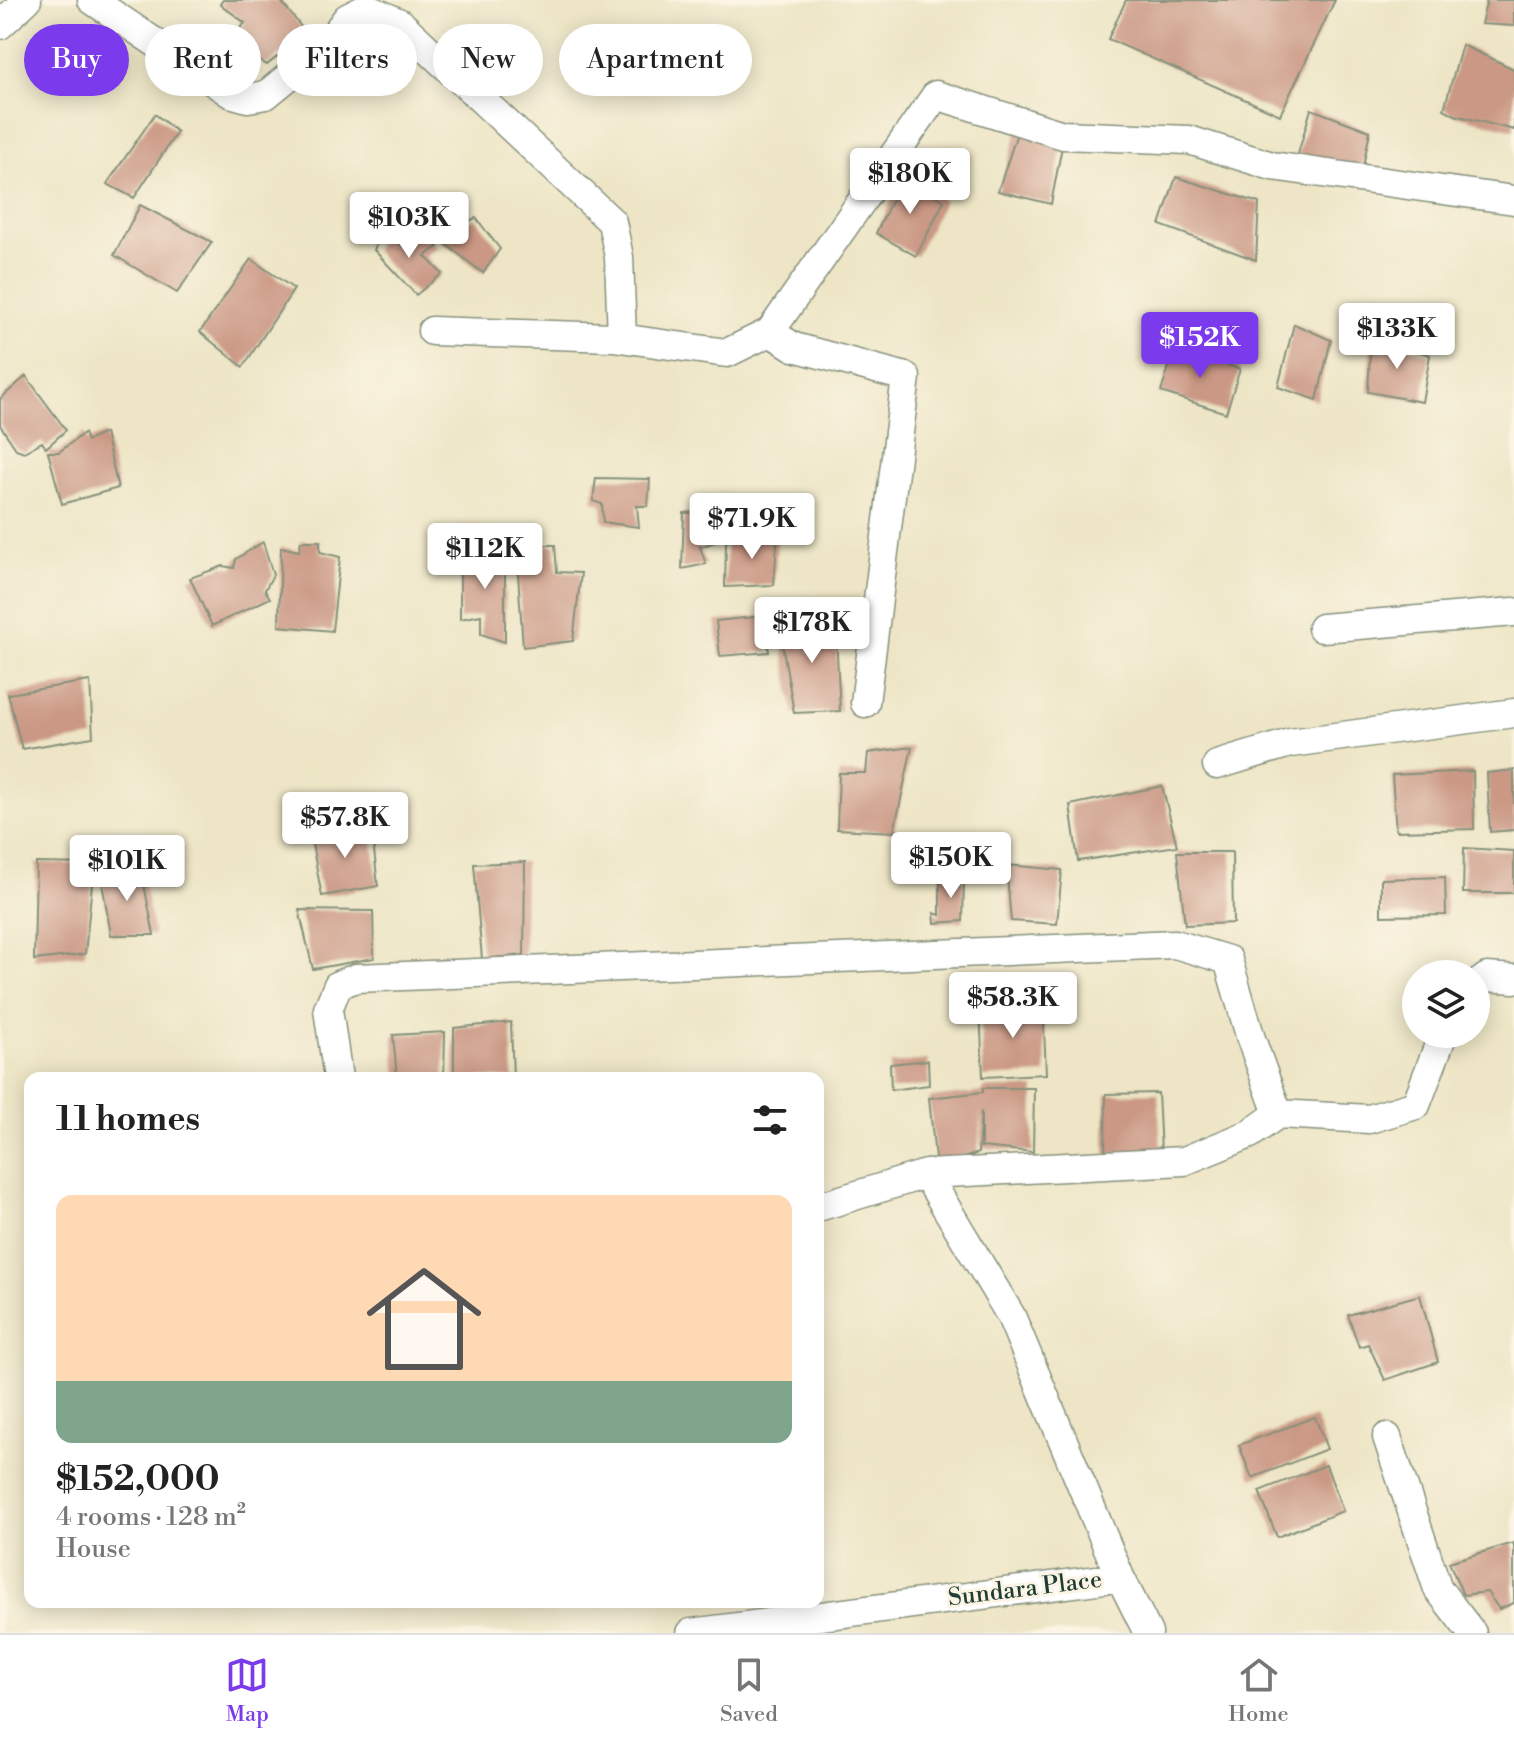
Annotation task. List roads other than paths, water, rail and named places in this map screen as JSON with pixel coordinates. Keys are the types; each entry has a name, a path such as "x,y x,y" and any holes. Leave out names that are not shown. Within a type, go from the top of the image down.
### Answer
{"street":[{"path":"0,25 27,0"},
{"path":"92,0 230,93 248,98 266,95 327,45 347,18 367,8 400,23 612,222 619,257 622,338"},
{"path":"432,331 622,338 727,353 770,332 936,95 1063,135 1189,140 1272,166 1514,200"},
{"path":"770,332 794,347 906,377 865,703"},
{"path":"1322,628 1514,612"},
{"path":"1217,765 1290,743 1514,713"},
{"path":"337,1072 328,1009 338,985 356,978 1175,944 1228,960 1251,1039 1278,1114"},
{"path":"1490,977 1514,979"},
{"path":"824,1205 926,1174 1184,1161 1250,1134 1278,1114 1369,1119 1416,1105 1438,1048"},
{"path":"926,1174 1011,1316 1120,1577 1148,1633"},
{"path":"1387,1437 1438,1589 1472,1633"},
{"name":"Sundara Place","path":"691,1633 1120,1577"}]}
